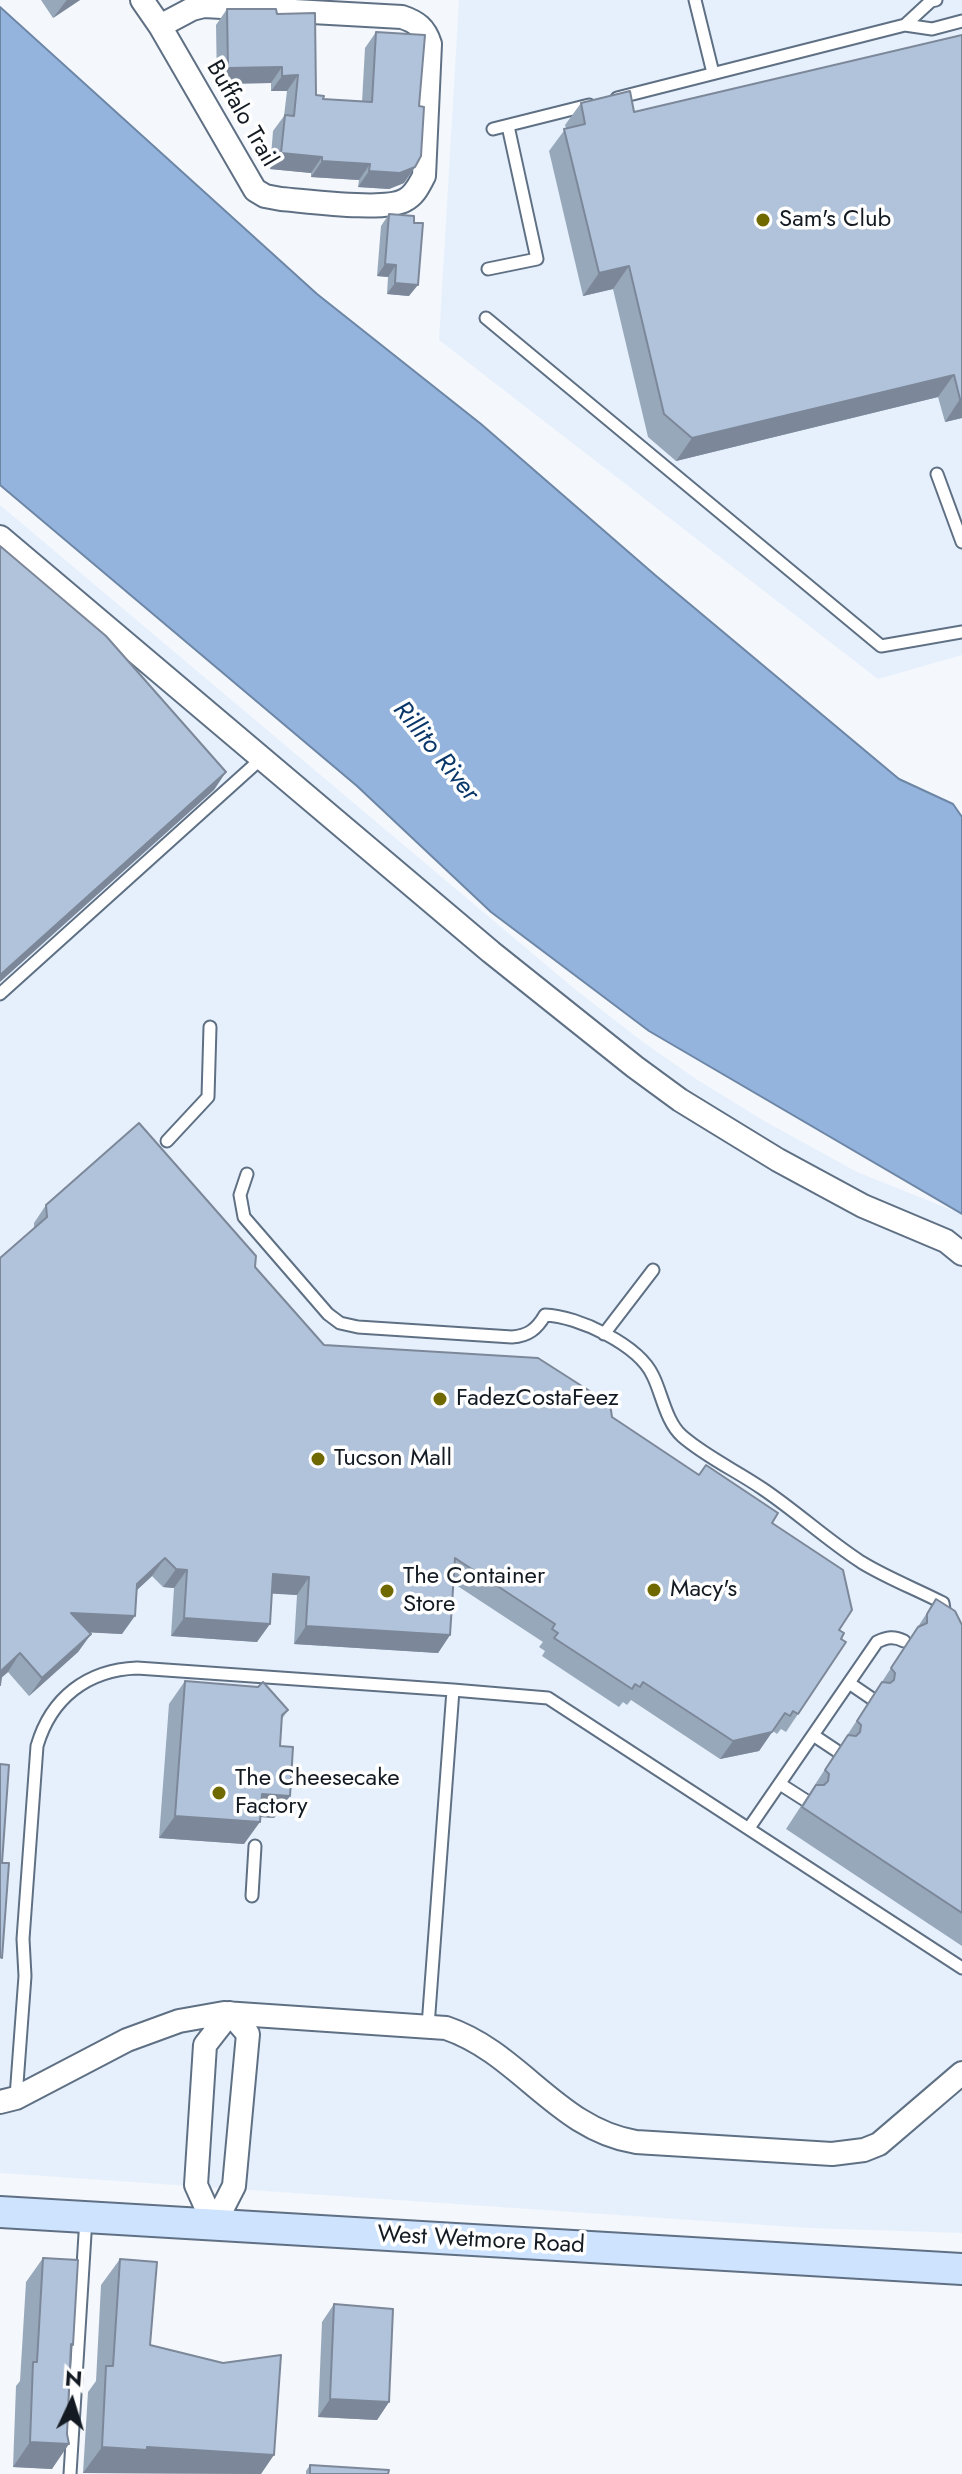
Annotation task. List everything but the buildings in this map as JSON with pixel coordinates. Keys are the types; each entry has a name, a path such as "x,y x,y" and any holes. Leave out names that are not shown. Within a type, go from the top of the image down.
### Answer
{"main road":[{"name":"West Wetmore Road","path":"0,2212 962,2269"}],"street":[{"name":"Buffalo Trail","path":"142,0 255,190 281,199 386,205 405,201 416,190 424,176 430,44 416,22 402,17 204,6 160,26"},
{"path":"0,537 588,1032 680,1100 827,1188 933,1235 962,1254"},
{"path":"214,2225 234,2186 248,2034 230,2013"},
{"path":"214,2225 196,2185 205,2045 230,2013"},
{"path":"8,2100 127,2040 179,2021 230,2013 446,2028 478,2041 577,2119 606,2134 636,2142 832,2154 864,2150 891,2136 962,2073"}],"lane":[{"path":"695,0 713,73"},
{"path":"905,25 936,0"},
{"path":"493,129 905,25 932,29 962,21"},
{"path":"488,269 537,259 508,126"},
{"path":"486,318 881,646 962,632"},
{"path":"937,474 962,542"},
{"path":"0,994 262,758"},
{"path":"167,1141 208,1097 210,1027"},
{"path":"247,1174 240,1195 244,1217 328,1314 340,1323 358,1327 519,1337 533,1331 545,1315 553,1315 604,1334 644,1361 672,1422 683,1437 765,1490 810,1527 864,1563 943,1603 947,1627"},
{"path":"604,1334 653,1270"},
{"path":"749,1828 877,1642 896,1637 904,1641"},
{"path":"8,2100 23,2009 23,1939 35,1761 44,1725 63,1696 97,1675 127,1669 548,1698 962,1968"},
{"path":"849,1683 871,1698"},
{"path":"428,2026 453,1690"},
{"path":"813,1735 837,1751"},
{"path":"780,1784 805,1800"},
{"path":"252,1896 255,1846"},
{"path":"70,2474 86,2217"}],"shaded area":[{"path":"459,0 962,0 962,655 878,679 439,340"},
{"path":"0,505 571,986 643,1042 766,1122 857,1172 962,1214 962,2233 809,2228 0,2173"}],"water":[{"name":"Rillito River","path":"0,7 317,294 481,424 655,575 899,779 953,804 962,817 962,1214 649,1031 491,912 357,786 0,485"}],"place":[{"name":"Sam's Club","path":"763,220"},
{"name":"FadezCostaFeez","path":"440,1399"},
{"name":"Tucson Mall","path":"318,1459"},
{"name":"Macy's","path":"654,1590"},
{"name":"The Container Store","path":"387,1591"},
{"name":"The Cheesecake Factory","path":"219,1793"}]}
